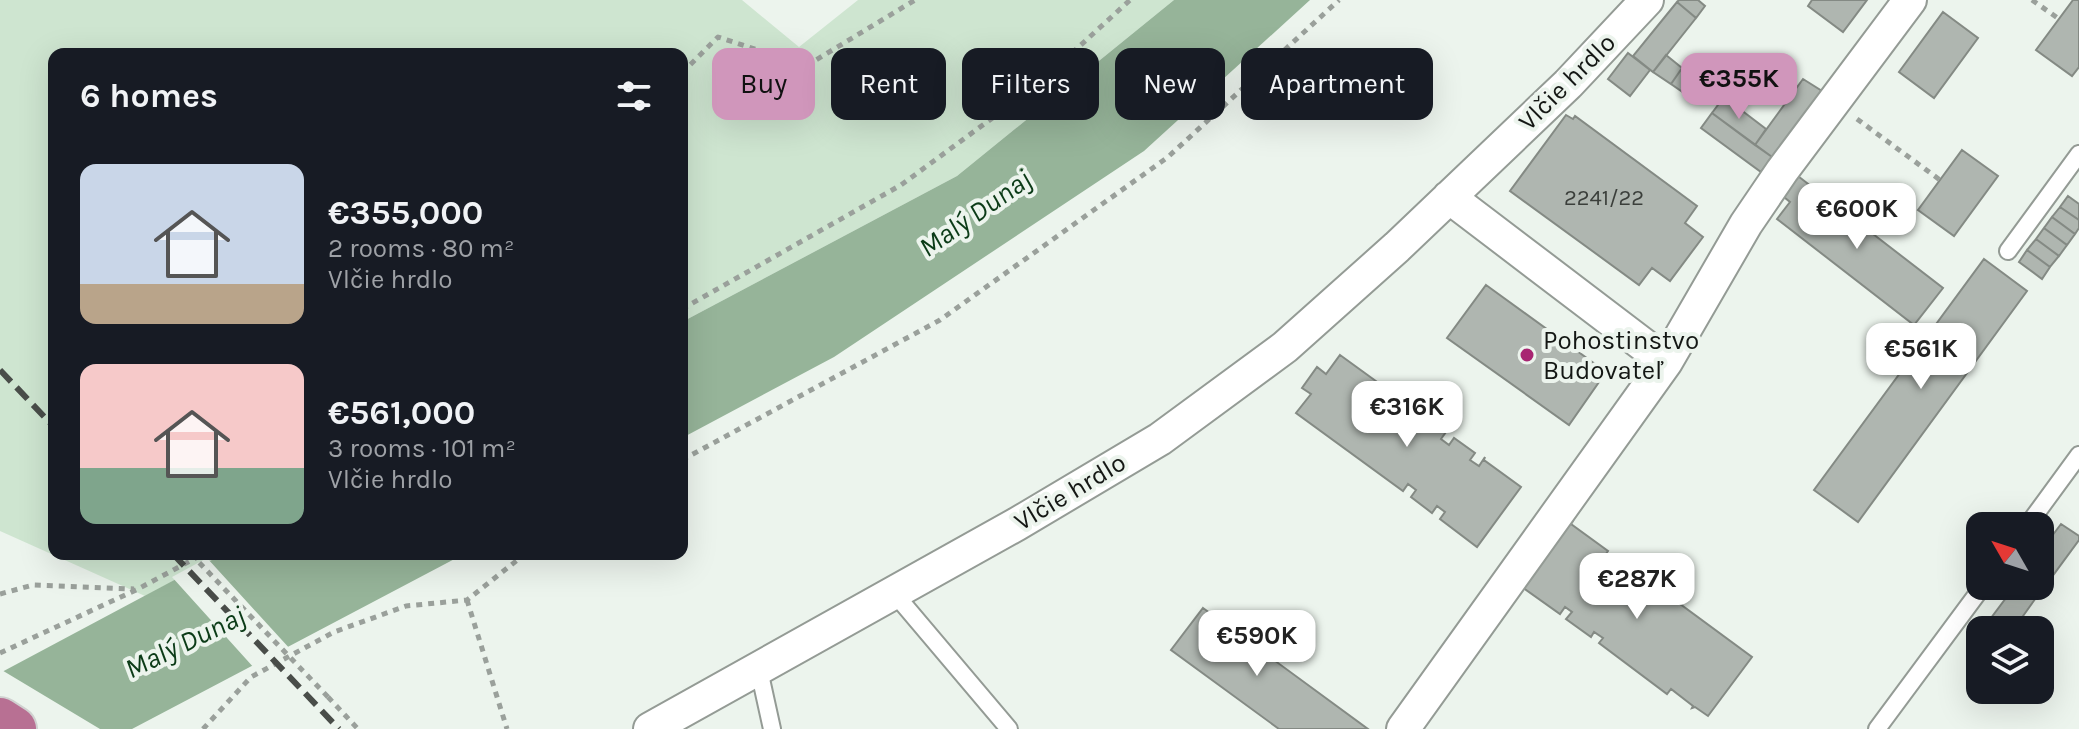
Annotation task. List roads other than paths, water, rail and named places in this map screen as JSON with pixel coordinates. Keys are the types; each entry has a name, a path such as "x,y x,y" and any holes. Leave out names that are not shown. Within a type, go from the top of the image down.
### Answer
{"highway":[{"path":"0,720 14,729"}],"street":[{"name":"Vlčie hrdlo","path":"650,729 759,670 1160,439 1285,347 1568,84 1647,0"},
{"path":"1403,729 1666,362 1746,224 1910,0"},
{"path":"1449,197 1666,362"}],"lane":[{"path":"2008,251 2079,154"},
{"path":"2037,512 2079,455"},
{"path":"894,593 1009,729"},
{"path":"1877,729 1973,600"},
{"path":"759,670 772,729"}],"water":[{"name":"Malý Dunaj","path":"1174,0 1310,0 1257,48 1241,48 1241,63 1225,77 1225,48 1115,48 1115,120 1178,120 1144,151 834,357 688,435 688,319 957,176 1026,120 1099,120 1099,61"},
{"name":"Malý Dunaj","path":"212,560 453,560 132,729 0,729 0,673"}],"railway":[{"path":"0,370 48,421"},
{"path":"179,560 339,729"}],"place":[{"name":"Pohostinstvo Budovateľ","path":"1527,355"}]}
